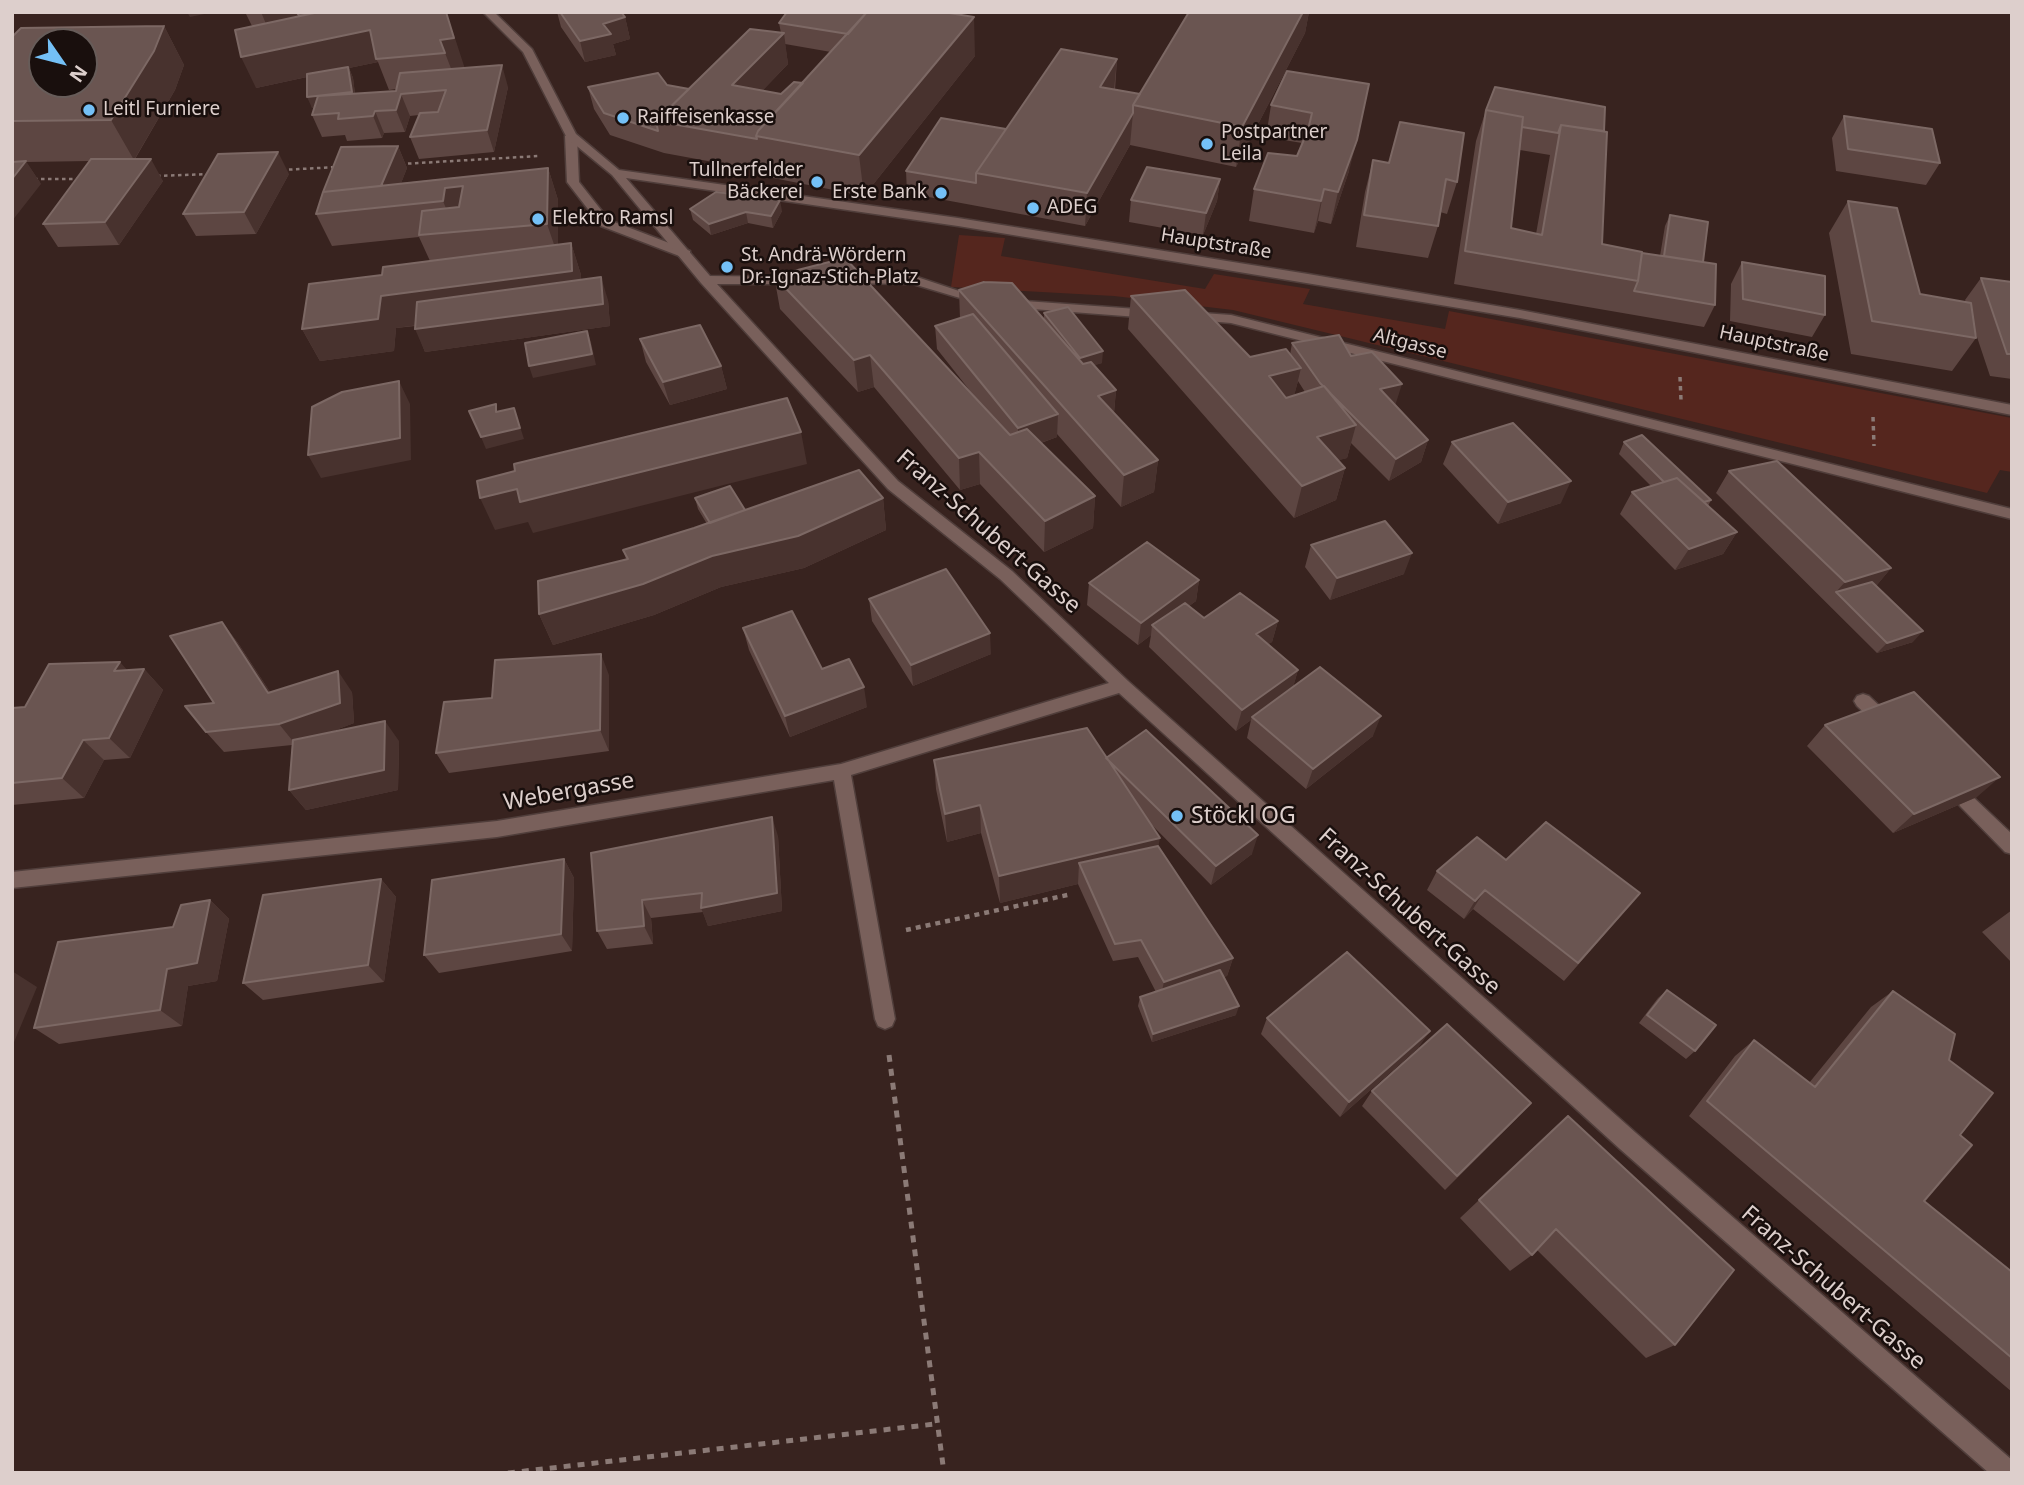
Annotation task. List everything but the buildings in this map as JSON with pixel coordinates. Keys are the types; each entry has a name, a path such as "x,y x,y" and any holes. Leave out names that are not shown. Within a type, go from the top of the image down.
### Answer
{"street":[{"path":"488,12 528,51 570,136 573,182 606,223 686,254"},
{"path":"570,136 616,173"},
{"name":"Franz-Schubert-Gasse","path":"616,173 706,279 893,485 1006,575 1122,686 1628,1141 2008,1473"},
{"name":"Hauptstraße","path":"616,173 958,222 1308,278 1679,344 2012,410"},
{"name":"Altgasse","path":"706,279 914,280 986,302 1231,319 2012,514"},
{"name":"Webergasse","path":"12,880 497,829 841,771 1122,686"},
{"path":"1863,701 1881,718"},
{"path":"841,771 885,1019"},
{"path":"1966,801 2012,846"}],"path":[{"path":"397,164 571,155"},
{"path":"276,170 343,167"},
{"path":"154,176 222,173"},
{"path":"25,179 88,178"},
{"path":"1679,344 1682,432"},
{"path":"1872,384 1875,479"},
{"path":"871,938 1072,894"},
{"path":"885,1019 935,1424 944,1473"},
{"path":"508,1473 935,1424"}],"shaded area":[{"path":"959,235 1005,238 1001,256 1205,289 1214,274 1310,289 1303,304 1445,329 1449,311 2012,418 2012,472 2000,470 1987,493 1233,310 1114,296 951,287"}],"place":[{"name":"Leitl Furniere","path":"89,110"},
{"name":"Raiffeisenkasse","path":"623,118"},
{"name":"Postpartner Leila","path":"1207,144"},
{"name":"Tullnerfelder Bäckerei","path":"817,182"},
{"name":"Erste Bank","path":"941,193"},
{"name":"ADEG","path":"1033,208"},
{"name":"Elektro Ramsl","path":"538,219"},
{"name":"St. Andrä-Wördern Dr.-Ignaz-Stich-Platz","path":"727,267"},
{"name":"Stöckl OG","path":"1177,816"}]}
